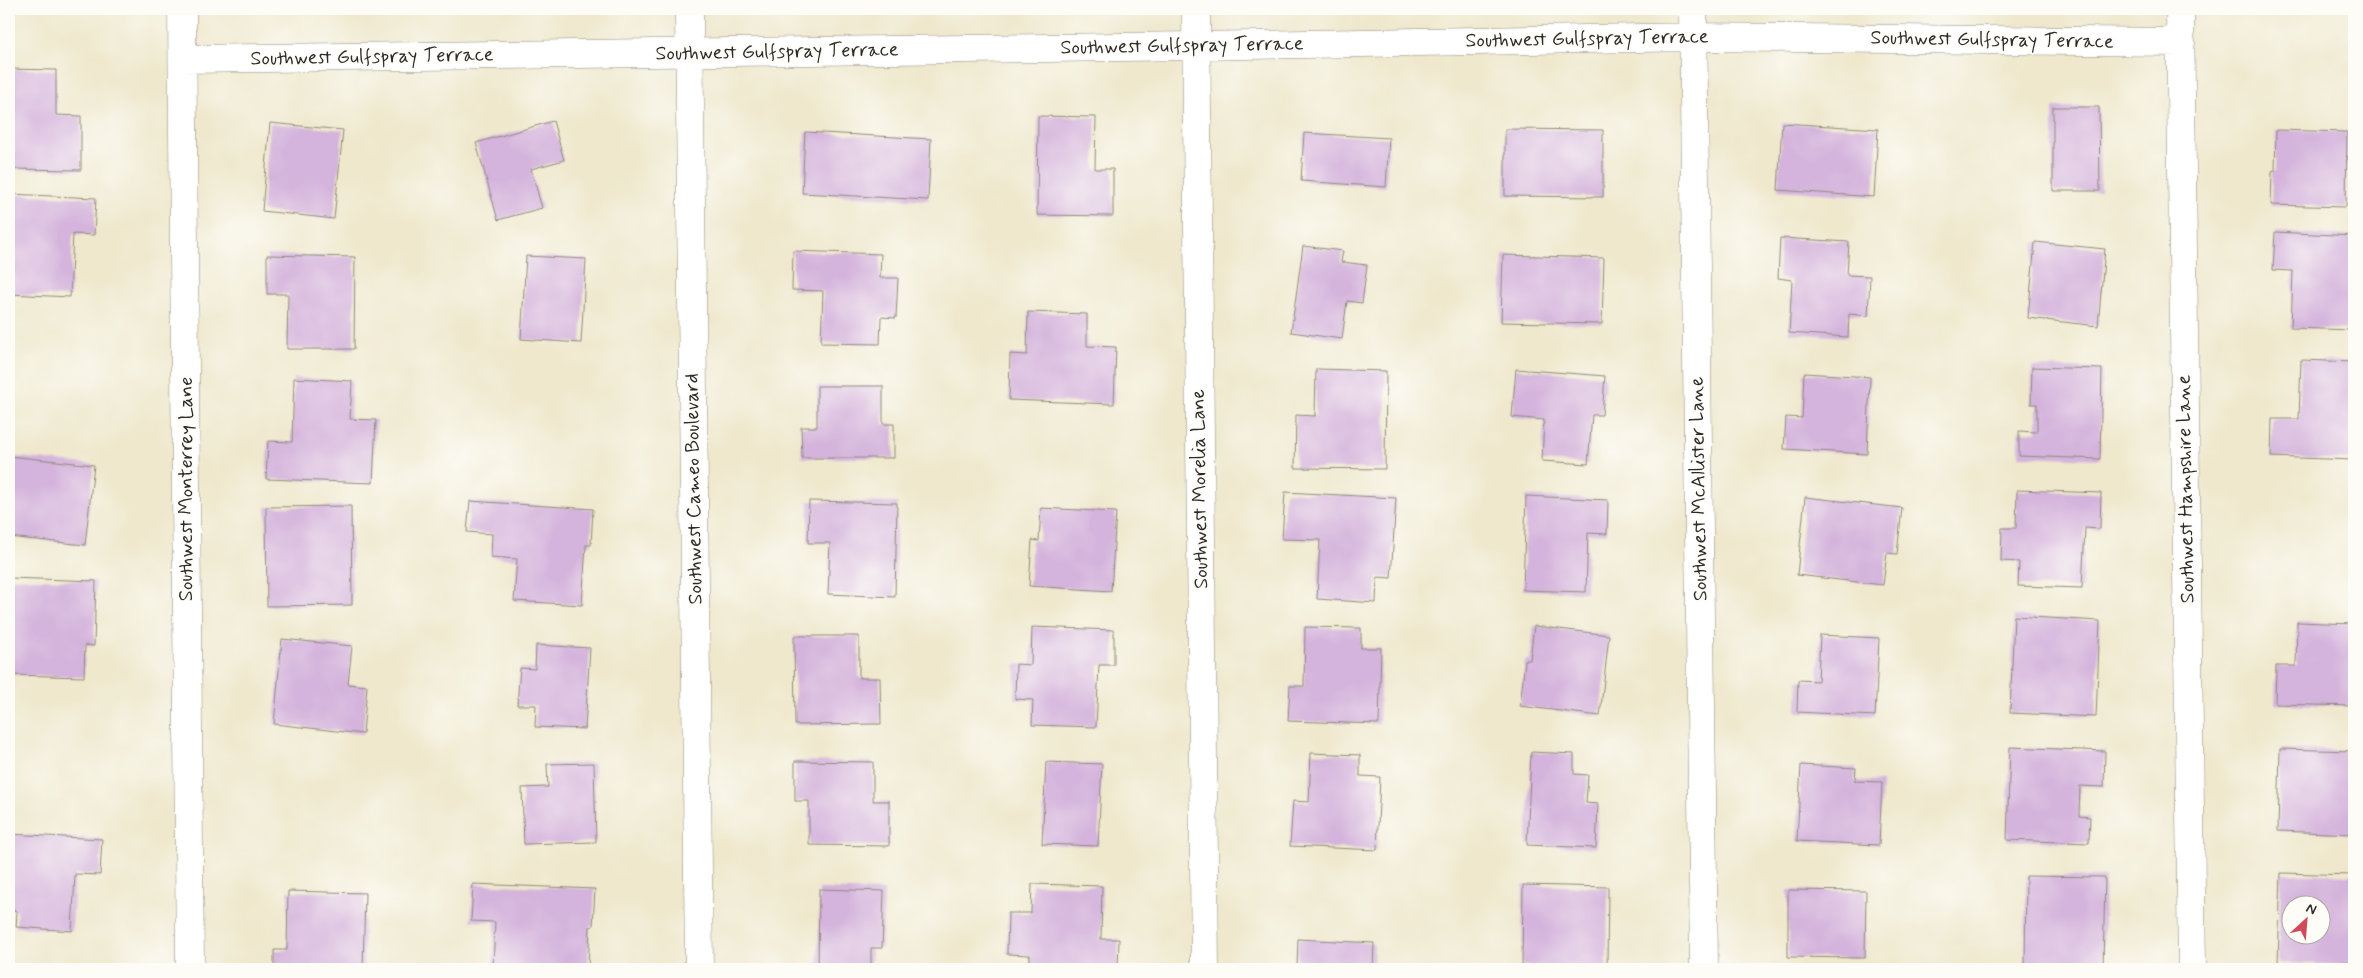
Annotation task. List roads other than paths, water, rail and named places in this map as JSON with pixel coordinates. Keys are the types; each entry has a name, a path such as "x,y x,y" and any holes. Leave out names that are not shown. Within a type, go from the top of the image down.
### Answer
{"street":[{"name":"Southwest Monterrey Lane","path":"182,9 190,969"},
{"name":"Southwest Cameo Boulevard","path":"689,9 699,969"},
{"name":"Southwest Morelia Lane","path":"1196,9 1205,969"},
{"name":"Southwest McAllister Lane","path":"1693,9 1704,969"},
{"name":"Southwest Hampshire Lane","path":"2180,9 2192,969"},
{"name":"Southwest Gulfspray Terrace","path":"183,59 1196,46 1694,37 2181,42"}]}
